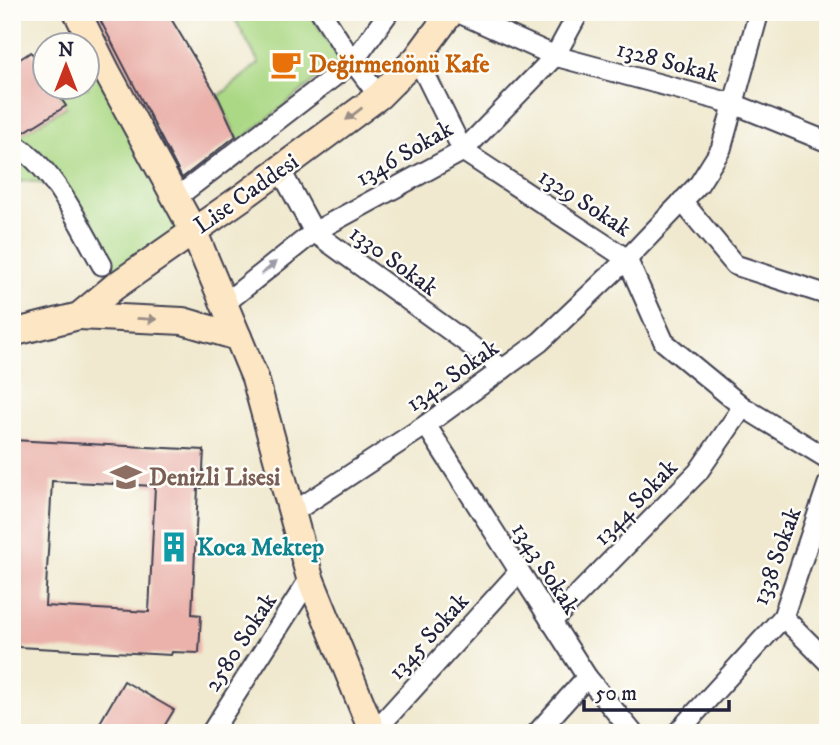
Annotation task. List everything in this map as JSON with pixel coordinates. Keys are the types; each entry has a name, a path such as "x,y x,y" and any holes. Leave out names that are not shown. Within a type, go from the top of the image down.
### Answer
{"main road":[{"path":"77,12 193,230 255,378 310,578 373,733"},
{"name":"Lise Caddesi","path":"12,333 79,316 114,287 379,96 417,58 451,12"},
{"path":"79,316 183,321 238,337"}],"street":[{"path":"321,12 379,96"},
{"path":"176,198 353,62 389,12"},
{"name":"1328 Sokak","path":"457,12 555,56 734,104 828,142"},
{"name":"1346 Sokak","path":"224,304 314,232 463,151 555,56 579,12"},
{"name":"1342 Sokak","path":"292,513 426,425 540,342 627,259 699,184 721,149 759,12"},
{"path":"417,58 463,151"},
{"path":"12,143 29,153 62,196 102,265"},
{"name":"1329 Sokak","path":"463,151 627,259 664,342 743,407 825,449"},
{"name":"1330 Sokak","path":"280,169 314,232 503,369"},
{"path":"682,201 735,265 828,295"},
{"name":"1344 Sokak","path":"551,622 698,472 743,407"},
{"name":"1343 Sokak","path":"426,425 587,677 633,733"},
{"name":"1338 Sokak","path":"677,733 783,617 828,484"},
{"name":"1345 Sokak","path":"373,733 519,572"},
{"name":"2580 Sokak","path":"211,733 310,578"},
{"path":"783,617 828,662"},
{"path":"537,733 587,677"}],"green space":[{"path":"231,12 309,12 340,60 239,142 218,97 259,63"},
{"path":"102,71 193,230 114,287 55,186 29,181 12,182 12,127 19,135 66,107 63,102 102,102"}],"building":[{"path":"96,12 167,12 218,97 236,136 182,178"},
{"path":"31,52 32,102 63,102 66,106 21,134 12,127 12,64"},
{"name":"Koca Mektep","path":"12,440 204,450 202,488 198,488 192,614 201,615 199,653 172,652 171,655 18,647 18,644 12,643","holes":["52,481 155,486 149,612 45,606"]},
{"path":"124,681 174,710 160,733 94,733"}],"place":[{"name":"Değirmenönü Kafe","path":"286,64"},
{"name":"Denizli Lisesi","path":"126,477"},
{"name":"Koca Mektep","path":"174,547"}]}
